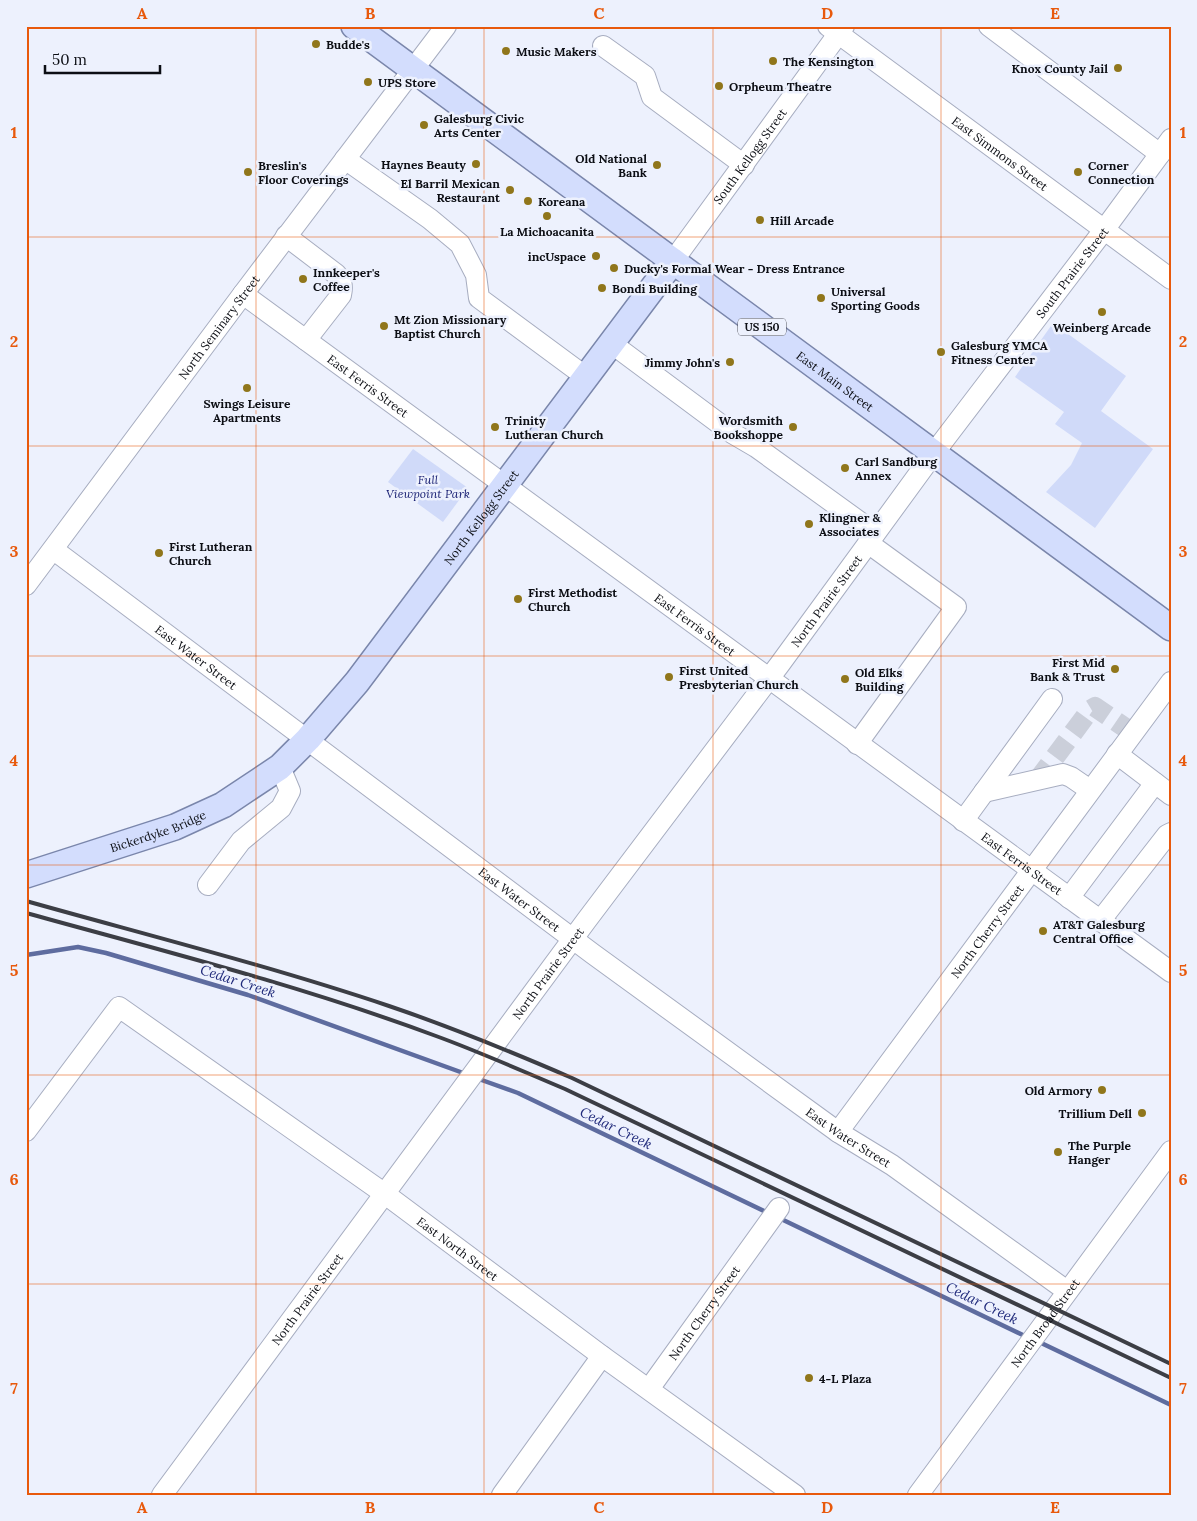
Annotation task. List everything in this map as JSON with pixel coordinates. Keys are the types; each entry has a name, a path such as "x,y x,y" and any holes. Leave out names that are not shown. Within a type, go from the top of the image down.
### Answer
{"main road":[{"name":"East Main Street","path":"354,26 1171,628"},
{"name":"North Kellogg Street","path":"280,767 308,739 357,682 672,261"},
{"name":"Bickerdyke Bridge","path":"32,874 175,827 223,805 280,767"}],"street":[{"name":"North Seminary Street","path":"26,585 54,550 242,294 446,26"},
{"path":"989,26 1165,146"},
{"name":"South Kellogg Street","path":"672,261 744,165 837,29"},
{"name":"East Simmons Street","path":"837,29 1171,279"},
{"path":"603,46 645,76 652,97 744,165"},
{"name":"South Prairie Street","path":"934,453 1104,230 1165,146"},
{"path":"345,159 430,219 460,244 476,275 479,298 586,377"},
{"path":"286,236 336,274 341,280 341,295 306,340"},
{"name":"East Ferris Street","path":"242,294 1171,972"},
{"path":"611,344 732,433 756,447 956,607 857,744"},
{"name":"North Prairie Street","path":"162,1495 573,939 769,679 934,453"},
{"name":"East Water Street","path":"54,550 573,939 838,1132 892,1164 1067,1291"},
{"name":"North Cherry Street","path":"838,1132 1171,682"},
{"path":"963,821 1052,699"},
{"path":"1069,898 1163,789 1117,754"},
{"path":"208,885 241,841 281,808 290,791 280,767"},
{"path":"984,792 1063,774 1090,790"},
{"path":"1100,921 1167,835 1171,833"},
{"name":"East North Street","path":"26,1131 119,1007 385,1194 602,1356 795,1495"},
{"name":"North Broad Street","path":"918,1495 1171,1151"},
{"name":"North Cherry Street","path":"648,1389 779,1208"},
{"path":"502,1495 602,1356"}],"green space":[{"path":"1053,323 1126,376 1101,411 1153,449 1095,528 1046,492 1071,465 1082,443 1055,424 1064,412 1015,377"},
{"name":"Full Viewpoint Park","path":"413,449 468,488 443,522 388,482"}],"waterway":[{"name":"Cedar Creek","path":"26,955 78,947 106,953 248,995 466,1074"},
{"name":"Cedar Creek","path":"476,1078 518,1093 768,1213"},
{"name":"Cedar Creek","path":"777,1217 1027,1337"},
{"name":"Cedar Creek","path":"1037,1341 1171,1405"}],"tunnel":[{"path":"1037,781 1090,710 1095,707 1133,733"}],"railway":[{"path":"26,901 344,991 412,1014 504,1049 572,1078 1171,1364"},
{"path":"26,913 284,985 386,1018 485,1055 565,1089 1171,1378"}],"place":[{"name":"Budde's","path":"316,44"},
{"name":"Music Makers","path":"506,51"},
{"name":"The Kensington","path":"773,61"},
{"name":"Knox County Jail","path":"1118,68"},
{"name":"UPS Store","path":"368,82"},
{"name":"Orpheum Theatre","path":"719,86"},
{"name":"Galesburg Civic Arts Center","path":"424,125"},
{"name":"Haynes Beauty","path":"476,164"},
{"name":"Old National Bank","path":"657,165"},
{"name":"Breslin's Floor Coverings","path":"248,172"},
{"name":"Corner Connection","path":"1078,172"},
{"name":"El Barril Mexican Restaurant","path":"510,190"},
{"name":"Koreana","path":"528,201"},
{"name":"La Michoacanita","path":"547,216"},
{"name":"Hill Arcade","path":"760,220"},
{"name":"incUspace","path":"596,256"},
{"name":"Ducky's Formal Wear - Dress Entrance","path":"614,268"},
{"name":"Innkeeper's Coffee","path":"303,279"},
{"name":"Bondi Building","path":"602,288"},
{"name":"Universal Sporting Goods","path":"821,298"},
{"name":"Weinberg Arcade","path":"1102,312"},
{"name":"Mt Zion Missionary Baptist Church","path":"384,326"},
{"name":"Galesburg YMCA Fitness Center","path":"941,352"},
{"name":"Jimmy John's","path":"730,362"},
{"name":"Swings Leisure Apartments","path":"247,388"},
{"name":"Trinity Lutheran Church","path":"495,427"},
{"name":"Wordsmith Bookshoppe","path":"793,427"},
{"name":"Carl Sandburg Annex","path":"845,468"},
{"name":"Klingner & Associates","path":"809,524"},
{"name":"First Lutheran Church","path":"159,553"},
{"name":"First Methodist Church","path":"518,599"},
{"name":"First Mid Bank & Trust","path":"1115,669"},
{"name":"First United Presbyterian Church","path":"669,677"},
{"name":"Old Elks Building","path":"845,679"},
{"name":"AT&T Galesburg Central Office","path":"1043,931"},
{"name":"Old Armory","path":"1102,1090"},
{"name":"Trillium Dell","path":"1142,1113"},
{"name":"The Purple Hanger","path":"1058,1152"},
{"name":"4-L Plaza","path":"809,1378"}]}
